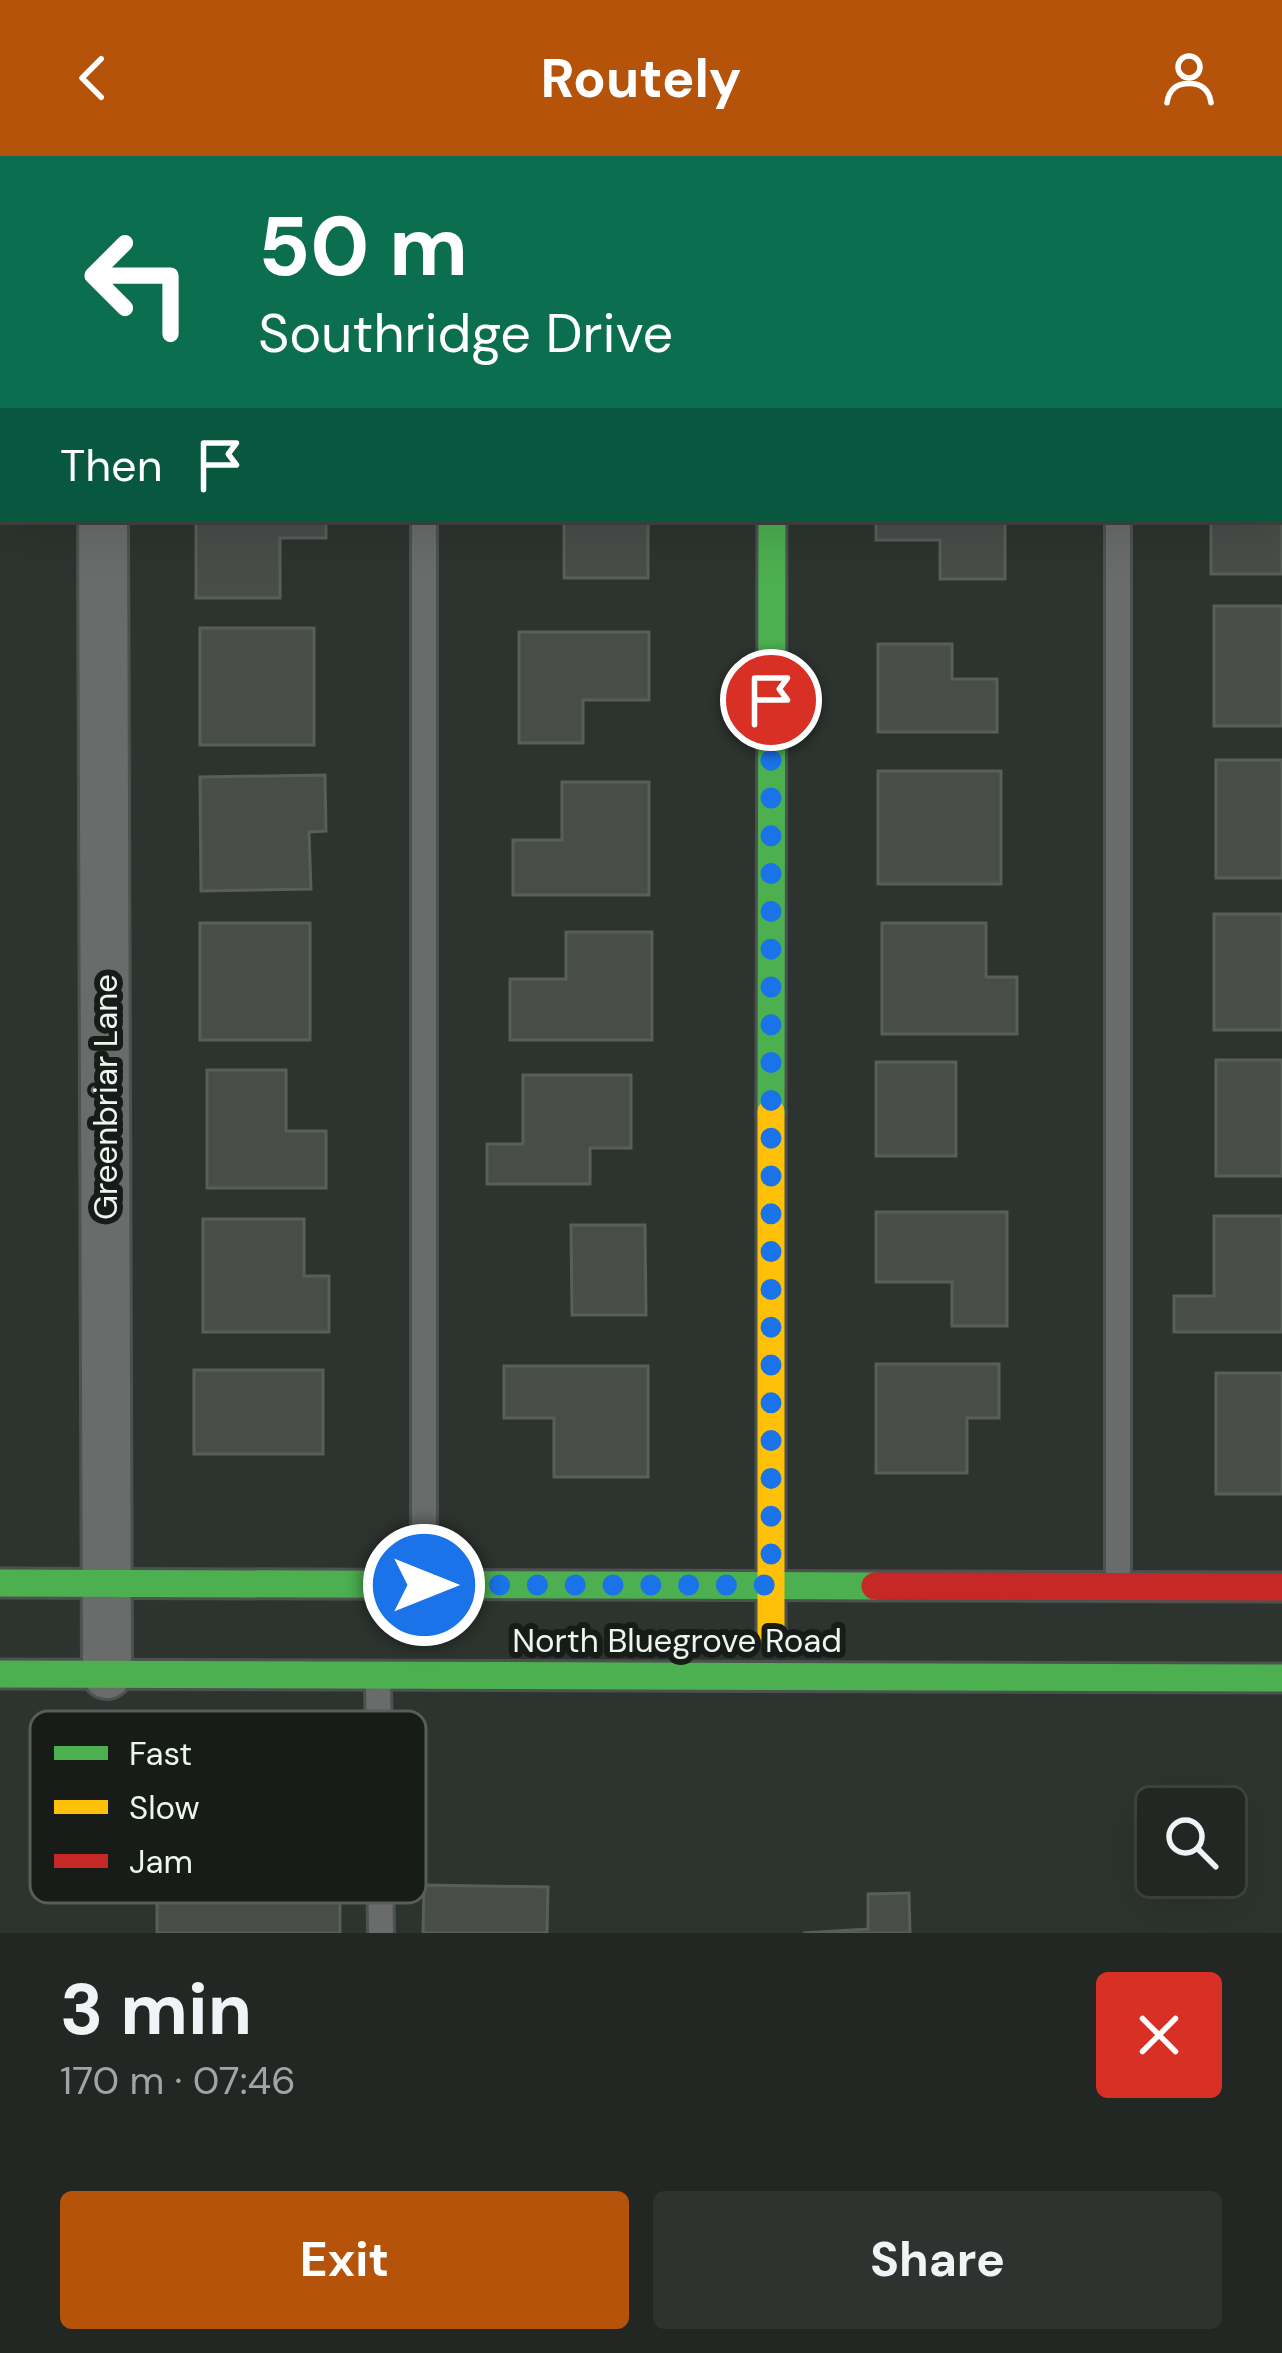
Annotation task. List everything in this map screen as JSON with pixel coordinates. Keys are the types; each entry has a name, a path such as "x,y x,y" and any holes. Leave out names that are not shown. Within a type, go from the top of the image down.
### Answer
{"main road":[{"path":"770,1676 772,522"},
{"name":"North Bluegrove Road","path":"0,1583 1282,1587"},
{"name":"North Bluegrove Road","path":"0,1674 1282,1678"}],"street":[{"name":"Greenbriar Lane","path":"104,522 107,1674"}],"lane":[{"path":"424,522 424,1585"},
{"path":"1118,522 1118,1586"},
{"path":"378,1676 378,1711"},
{"path":"381,1903 381,1933"}],"building":[{"path":"196,522 326,522 326,538 280,538 280,598 196,598"},
{"path":"564,522 648,522 648,578 564,578"},
{"path":"876,522 1005,522 1005,579 940,579 940,540 876,540"},
{"path":"1211,522 1282,522 1282,574 1211,574"},
{"path":"1214,606 1282,606 1282,726 1214,726"},
{"path":"200,628 314,628 314,745 200,745"},
{"path":"519,632 649,632 649,700 583,700 583,743 519,743"},
{"path":"878,644 952,644 952,679 997,679 997,732 878,732"},
{"path":"1216,760 1282,760 1282,878 1216,878"},
{"path":"878,771 1001,771 1001,884 878,884"},
{"path":"325,775 326,831 309,832 311,889 201,891 200,777"},
{"path":"562,782 649,782 649,895 513,895 513,840 562,840"},
{"path":"1214,914 1282,914 1282,1030 1214,1030"},
{"path":"200,923 310,923 310,1040 200,1040"},
{"path":"882,923 986,923 986,977 1017,977 1017,1034 882,1034"},
{"path":"566,932 652,932 652,1040 510,1040 510,979 566,979"},
{"path":"1216,1060 1282,1060 1282,1176 1216,1176"},
{"path":"876,1062 956,1062 956,1156 876,1156"},
{"path":"207,1070 286,1070 286,1131 326,1131 326,1188 207,1188"},
{"path":"523,1075 631,1075 631,1148 590,1148 590,1184 487,1184 487,1144 523,1144"},
{"path":"876,1212 1007,1212 1007,1326 952,1326 952,1282 876,1282"},
{"path":"1214,1216 1282,1216 1282,1332 1174,1332 1174,1296 1214,1296"},
{"path":"203,1219 304,1219 304,1276 329,1276 329,1332 203,1332"},
{"path":"571,1225 645,1225 646,1315 572,1315"},
{"path":"876,1364 999,1364 999,1418 967,1418 967,1473 876,1473"},
{"path":"504,1366 648,1366 648,1477 554,1477 554,1418 504,1418"},
{"path":"194,1370 323,1370 323,1454 194,1454"},
{"path":"1216,1373 1282,1373 1282,1494 1216,1494"},
{"path":"426,1885 548,1887 547,1933 423,1933"},
{"path":"909,1893 910,1933 803,1933 868,1929 868,1894"},
{"path":"157,1903 340,1903 340,1933 157,1933"}],"traffic: fast":[{"path":"771,1112 772,522"},
{"path":"0,1583 875,1586"},
{"path":"0,1674 1282,1678"}],"traffic: slow":[{"path":"771,1112 771,1631"}],"traffic: jam":[{"path":"875,1586 1282,1587"}],"route":[{"path":"424,1585 771,1585 771,700"}]}
